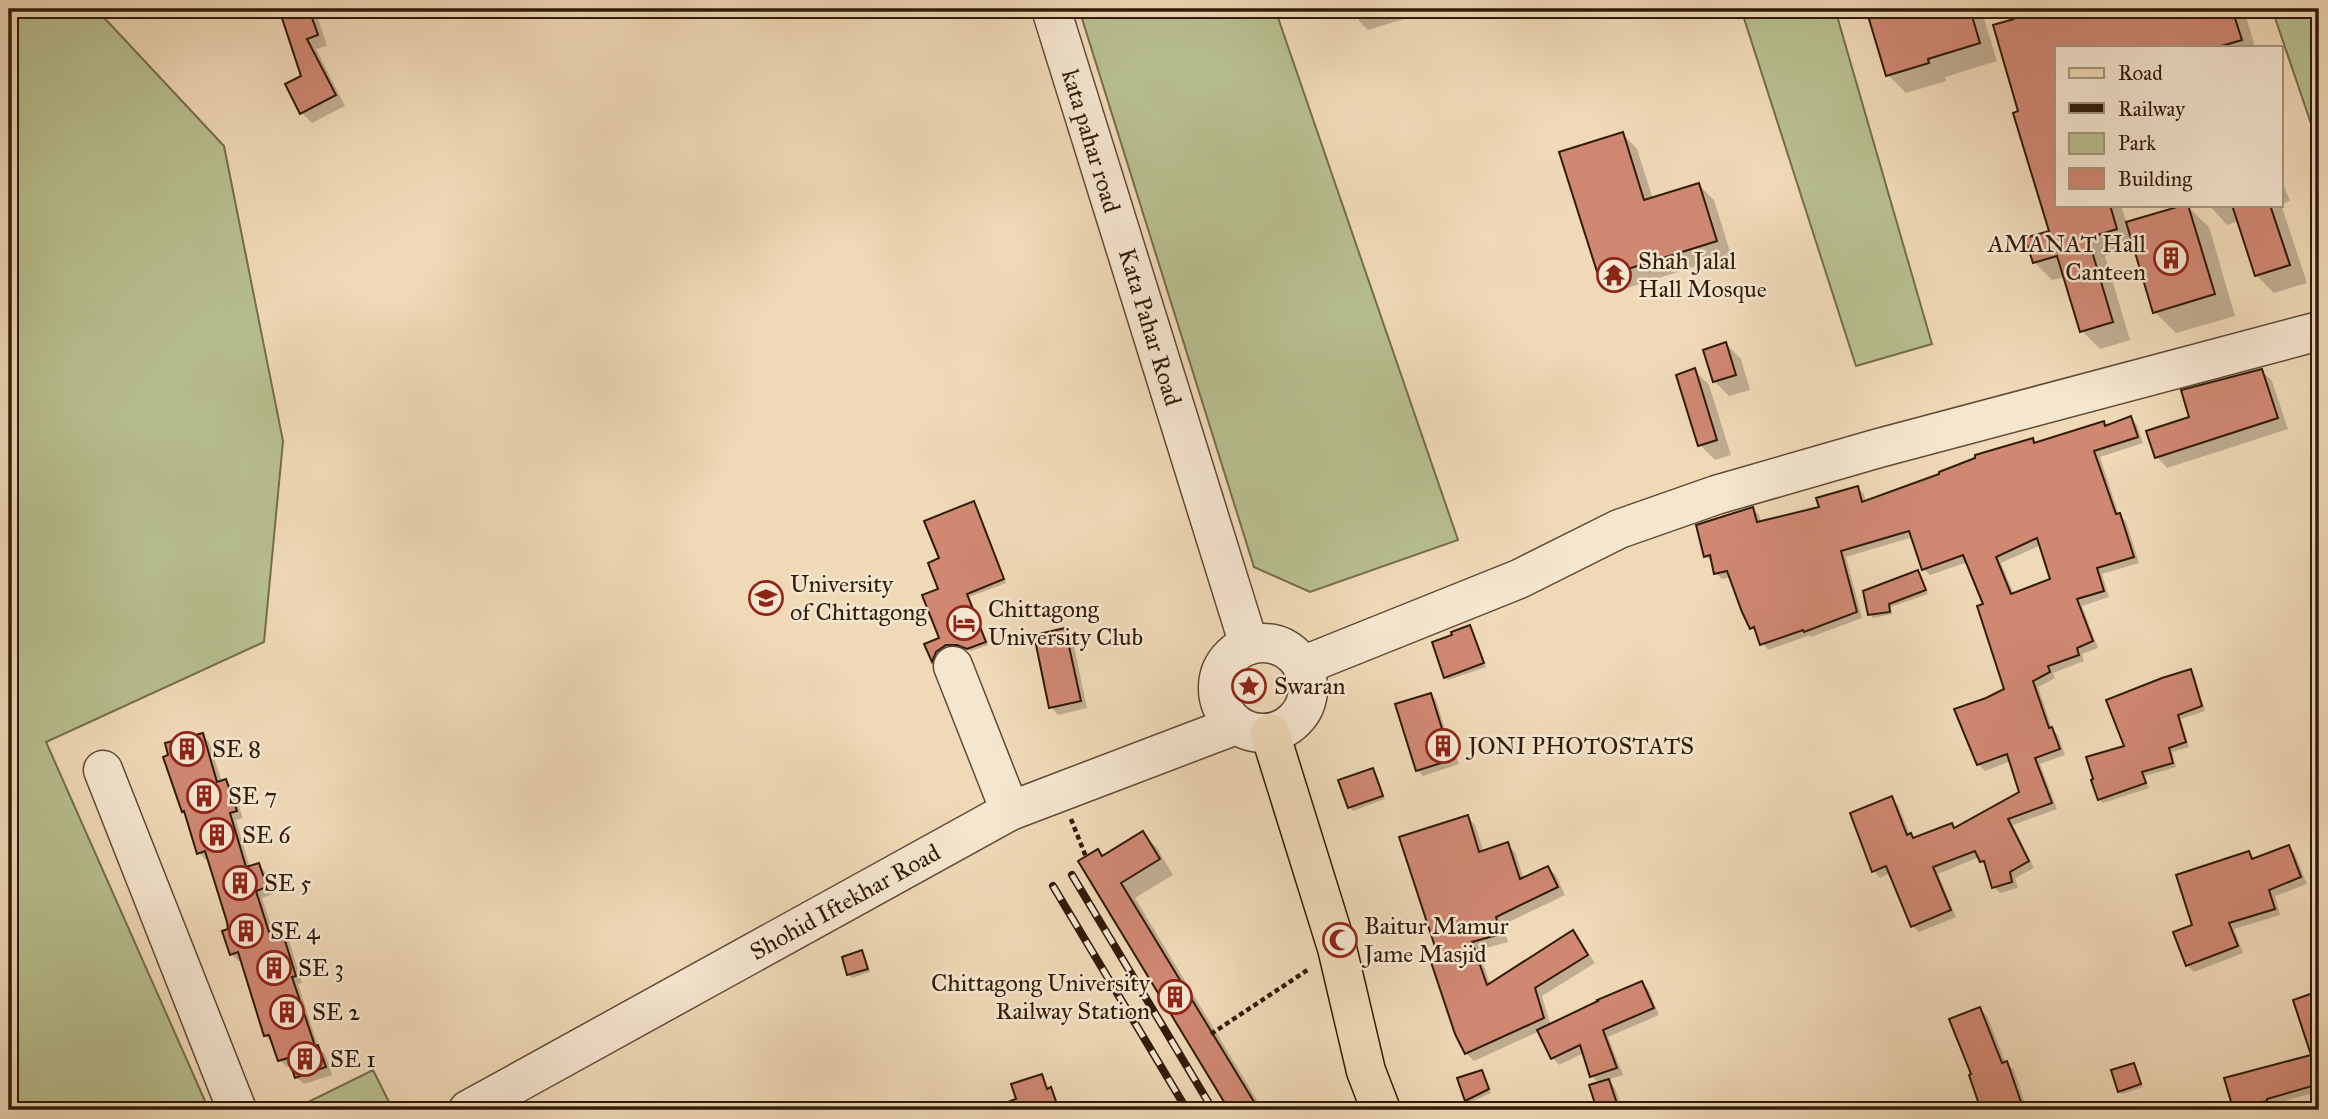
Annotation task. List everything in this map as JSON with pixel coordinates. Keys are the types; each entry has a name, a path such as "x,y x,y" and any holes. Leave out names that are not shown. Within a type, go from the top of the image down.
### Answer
{"main road":[{"path":"1253,729 1337,948 1366,1071 1381,1110"}],"street":[{"name":"kata pahar road","path":"1051,9 1232,594"},
{"name":"Kata Pahar Road","path":"1051,9 1249,645"},
{"path":"1302,666 1519,579 1619,529 1716,495 1920,437 2319,331"},
{"path":"1273,644 1284,649 1302,666 1307,680 1303,708 1284,728 1253,729 1226,715 1220,702 1217,688 1226,662 1249,645 1273,644"},
{"path":"953,666 1010,811"},
{"name":"Shohid Iftekhar Road","path":"468,1110 1010,811 1253,729"},
{"path":"103,770 237,1110"}],"path":[{"path":"1060,792 1086,856"},
{"path":"1211,1034 1297,977"}],"green space":[{"path":"9,9 96,9 224,146 283,441 264,642 46,742 209,1110 9,1110"},
{"path":"1079,9 1275,9 1458,540 1310,592 1254,567"},
{"path":"1741,9 1835,9 1932,344 1856,366"},
{"path":"2272,9 2319,9 2319,147"},
{"path":"373,1070 393,1110 292,1110"}],"building":[{"path":"279,9 309,9 318,35 307,39 336,95 300,114 285,84 301,76"},
{"path":"1866,9 1970,9 1980,43 1928,59 1929,63 1886,76"},
{"path":"2011,9 2232,9 2242,40 2221,46 2055,46 2055,206 2110,206 2117,229 2088,238 2113,322 2080,332 2057,256 2033,263 2025,238 2049,231 2013,113 2018,111 1993,25 2014,19"},
{"path":"1623,132 1644,200 1699,183 1717,241 1599,278 1559,152"},
{"name":"AMANAT Hall Canteen","path":"2188,206 2215,294 2153,313 2126,222"},
{"path":"2232,206 2270,206 2290,265 2255,276"},
{"path":"1726,342 1736,375 1713,382 1703,350"},
{"path":"1695,368 1717,440 1698,446 1676,375"},
{"path":"2262,369 2278,418 2155,458 2146,431 2189,417 2181,390"},
{"path":"2131,416 2138,437 2094,451 2116,514 2120,513 2134,557 2097,568 2104,591 2077,599 2093,641 2077,648 2079,655 2048,666 2050,672 2033,681 2049,728 2052,727 2060,749 2035,758 2052,803 2008,819 2029,861 2010,872 2012,882 1992,888 1984,861 1980,862 1975,851 1933,867 1951,910 1911,927 1886,866 1872,872 1850,813 1892,796 1907,835 1911,833 1913,838 1952,823 1954,828 2019,792 2007,754 1977,765 1954,709 2004,689 1977,606 1983,604 1963,555 1922,570 1909,531 1841,551 1857,612 1760,645 1754,627 1750,629 1742,612 1727,571 1714,574 1710,555 1704,557 1696,525 1753,507 1757,522 1819,507 1816,498 1858,486 1862,502 1939,474 1975,458 1975,455 2033,438 2034,443 2104,421 2105,426","holes":["2037,538 2050,579 2011,594 1996,557"]},
{"name":"Chittagong University Club","path":"974,501 1004,579 967,594 986,642 967,649 946,645 936,652 932,662 924,644 939,638 922,595 938,589 928,563 939,558 924,521"},
{"path":"1918,570 1926,590 1889,604 1890,612 1868,615 1863,591"},
{"path":"1470,625 1484,663 1444,678 1432,642"},
{"path":"1065,628 1081,701 1049,708 1034,635"},
{"path":"2191,669 2202,706 2178,715 2186,742 2169,748 2173,763 2142,772 2146,783 2098,800 2086,757 2124,746 2106,700"},
{"path":"1431,693 1454,759 1416,771 1395,704"},
{"path":"203,733 217,782 226,779 237,811 230,813 246,867 259,863 267,887 256,891 269,932 281,928 296,976 292,977 315,1046 318,1045 326,1067 295,1078 288,1058 278,1061 269,1035 264,1036 238,952 230,955 222,931 228,929 227,922 205,851 197,854 163,757 168,755 165,743"},
{"path":"1373,768 1383,796 1348,808 1338,780"},
{"path":"1468,815 1479,852 1508,842 1520,879 1548,866 1558,887 1496,917 1501,934 1472,942 1487,985 1573,930 1588,955 1535,988 1544,1018 1465,1054 1455,1034 1430,959 1438,956 1399,837"},
{"name":"Chittagong University Railway Station","path":"1143,831 1160,859 1121,883 1259,1110 1229,1110 1078,861 1098,849 1102,856"},
{"path":"2289,845 2301,877 2269,890 2275,909 2229,923 2238,946 2186,966 2173,932 2192,925 2176,875 2249,851 2252,859"},
{"path":"862,950 868,969 847,975 842,957"},
{"path":"1642,981 1654,1008 1603,1030 1617,1068 1590,1077 1580,1045 1551,1059 1537,1030"},
{"path":"2319,991 2319,1066 2316,1067 2319,1084 2267,1101 2242,1106 2241,1103 2232,1105 2224,1078 2311,1055 2293,1000"},
{"path":"1980,1007 2002,1063 2007,1061 2022,1105 2005,1110 1981,1110 1969,1075 1971,1074 1949,1019"},
{"path":"2134,1063 2141,1084 2118,1092 2111,1070"},
{"path":"1482,1070 1489,1089 1465,1101 1457,1078"},
{"path":"1042,1074 1047,1089 1051,1087 1059,1110 995,1110 994,1107 1016,1099 1011,1084"},
{"path":"1609,1079 1619,1110 1597,1110 1589,1085"}],"railway":[{"path":"1072,875 1213,1110"},
{"path":"1053,886 1187,1110"}],"place":[{"name":"AMANAT Hall Canteen","path":"2171,258"},
{"name":"Shah Jalal Hall Mosque","path":"1614,275"},
{"name":"University of Chittagong","path":"766,598"},
{"name":"Chittagong University Club","path":"964,623"},
{"name":"Swaran","path":"1249,686"},
{"name":"JONI PHOTOSTATS","path":"1443,746"},
{"name":"SE 8","path":"187,749"},
{"name":"SE 7","path":"204,796"},
{"name":"SE 6","path":"217,835"},
{"name":"SE 5","path":"240,883"},
{"name":"SE 4","path":"246,931"},
{"name":"Baitur Mamur Jame Masjid","path":"1340,940"},
{"name":"SE 3","path":"274,968"},
{"name":"Chittagong University Railway Station","path":"1175,997"},
{"name":"SE 2","path":"287,1012"},
{"name":"SE 1","path":"305,1059"}]}
